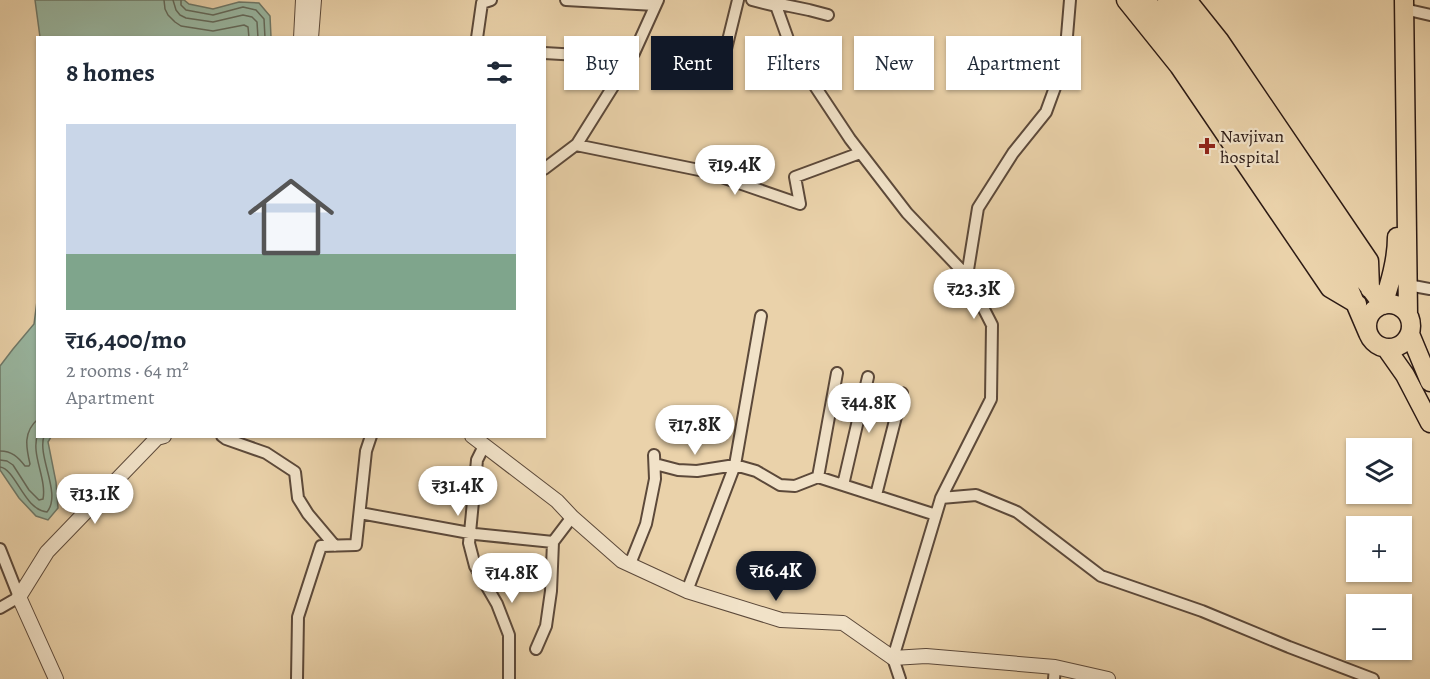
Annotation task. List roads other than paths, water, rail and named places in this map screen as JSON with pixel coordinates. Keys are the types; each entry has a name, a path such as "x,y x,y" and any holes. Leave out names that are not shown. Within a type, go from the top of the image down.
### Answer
{"main road":[{"path":"1126,0 1179,66 1329,288 1357,304"},
{"path":"1146,0 1353,278 1370,289 1383,305"},
{"path":"1167,0 1202,45 1353,278 1357,304 1368,333 1375,343 1386,348 1394,348 1406,340 1411,327 1408,314 1399,2"},
{"path":"1187,0 1219,40 1369,261 1370,289"},
{"path":"1383,305 1393,273 1397,246 1399,2"},
{"path":"1368,333 1367,326 1371,313 1376,308 1383,305 1397,305 1408,314"},
{"path":"1410,334 1430,382"},
{"path":"1386,348 1405,375 1430,423"}],"street":[{"path":"301,36 303,0"},
{"path":"311,36 314,0"},
{"path":"477,36 482,3 491,0"},
{"path":"566,0 657,3 639,41"},
{"path":"729,36 738,0"},
{"path":"752,0 828,15"},
{"path":"967,276 978,208 1013,153 1046,112 1065,60 1070,0"},
{"path":"1399,2 1430,15"},
{"path":"775,3 793,53 850,139 907,213 967,276 992,325 991,399 941,498 893,658 900,679"},
{"path":"546,53 564,54"},
{"path":"546,168 576,145 611,90"},
{"path":"576,145 704,171 800,204 795,177 860,153"},
{"path":"1408,285 1430,289"},
{"path":"687,591 735,465 761,316"},
{"path":"818,477 837,373"},
{"path":"843,484 868,376"},
{"path":"876,495 902,393"},
{"path":"0,608 19,597 47,552 157,438"},
{"path":"225,438 266,453 295,471 298,498 308,514 335,546"},
{"path":"297,679 298,617 321,546 356,545 366,451 370,438"},
{"path":"474,438 557,501 622,561 687,591 782,620 843,623 893,658 926,656 1108,679"},
{"path":"484,446 477,460 468,533 469,543 475,566 497,604 509,635 509,679"},
{"path":"630,564 646,524 656,479 654,460 678,470 697,471 735,465 756,471 780,485 795,486 818,477 936,515"},
{"path":"941,498 976,495 1017,512 1101,576 1202,611 1373,679"},
{"path":"360,513 468,533 554,542"},
{"path":"536,649 546,626 554,542 572,517"},
{"path":"0,549 4,569 56,679"}],"water":[{"path":"35,0 184,0 189,4 213,9 239,2 259,3 270,16 271,36 40,36"},
{"path":"36,309 36,438 50,438 48,442 56,482 58,508 48,520 36,516 19,498 0,470 0,366 34,324"}],"place":[{"name":"Navjivan hospital","path":"1207,146"}]}
